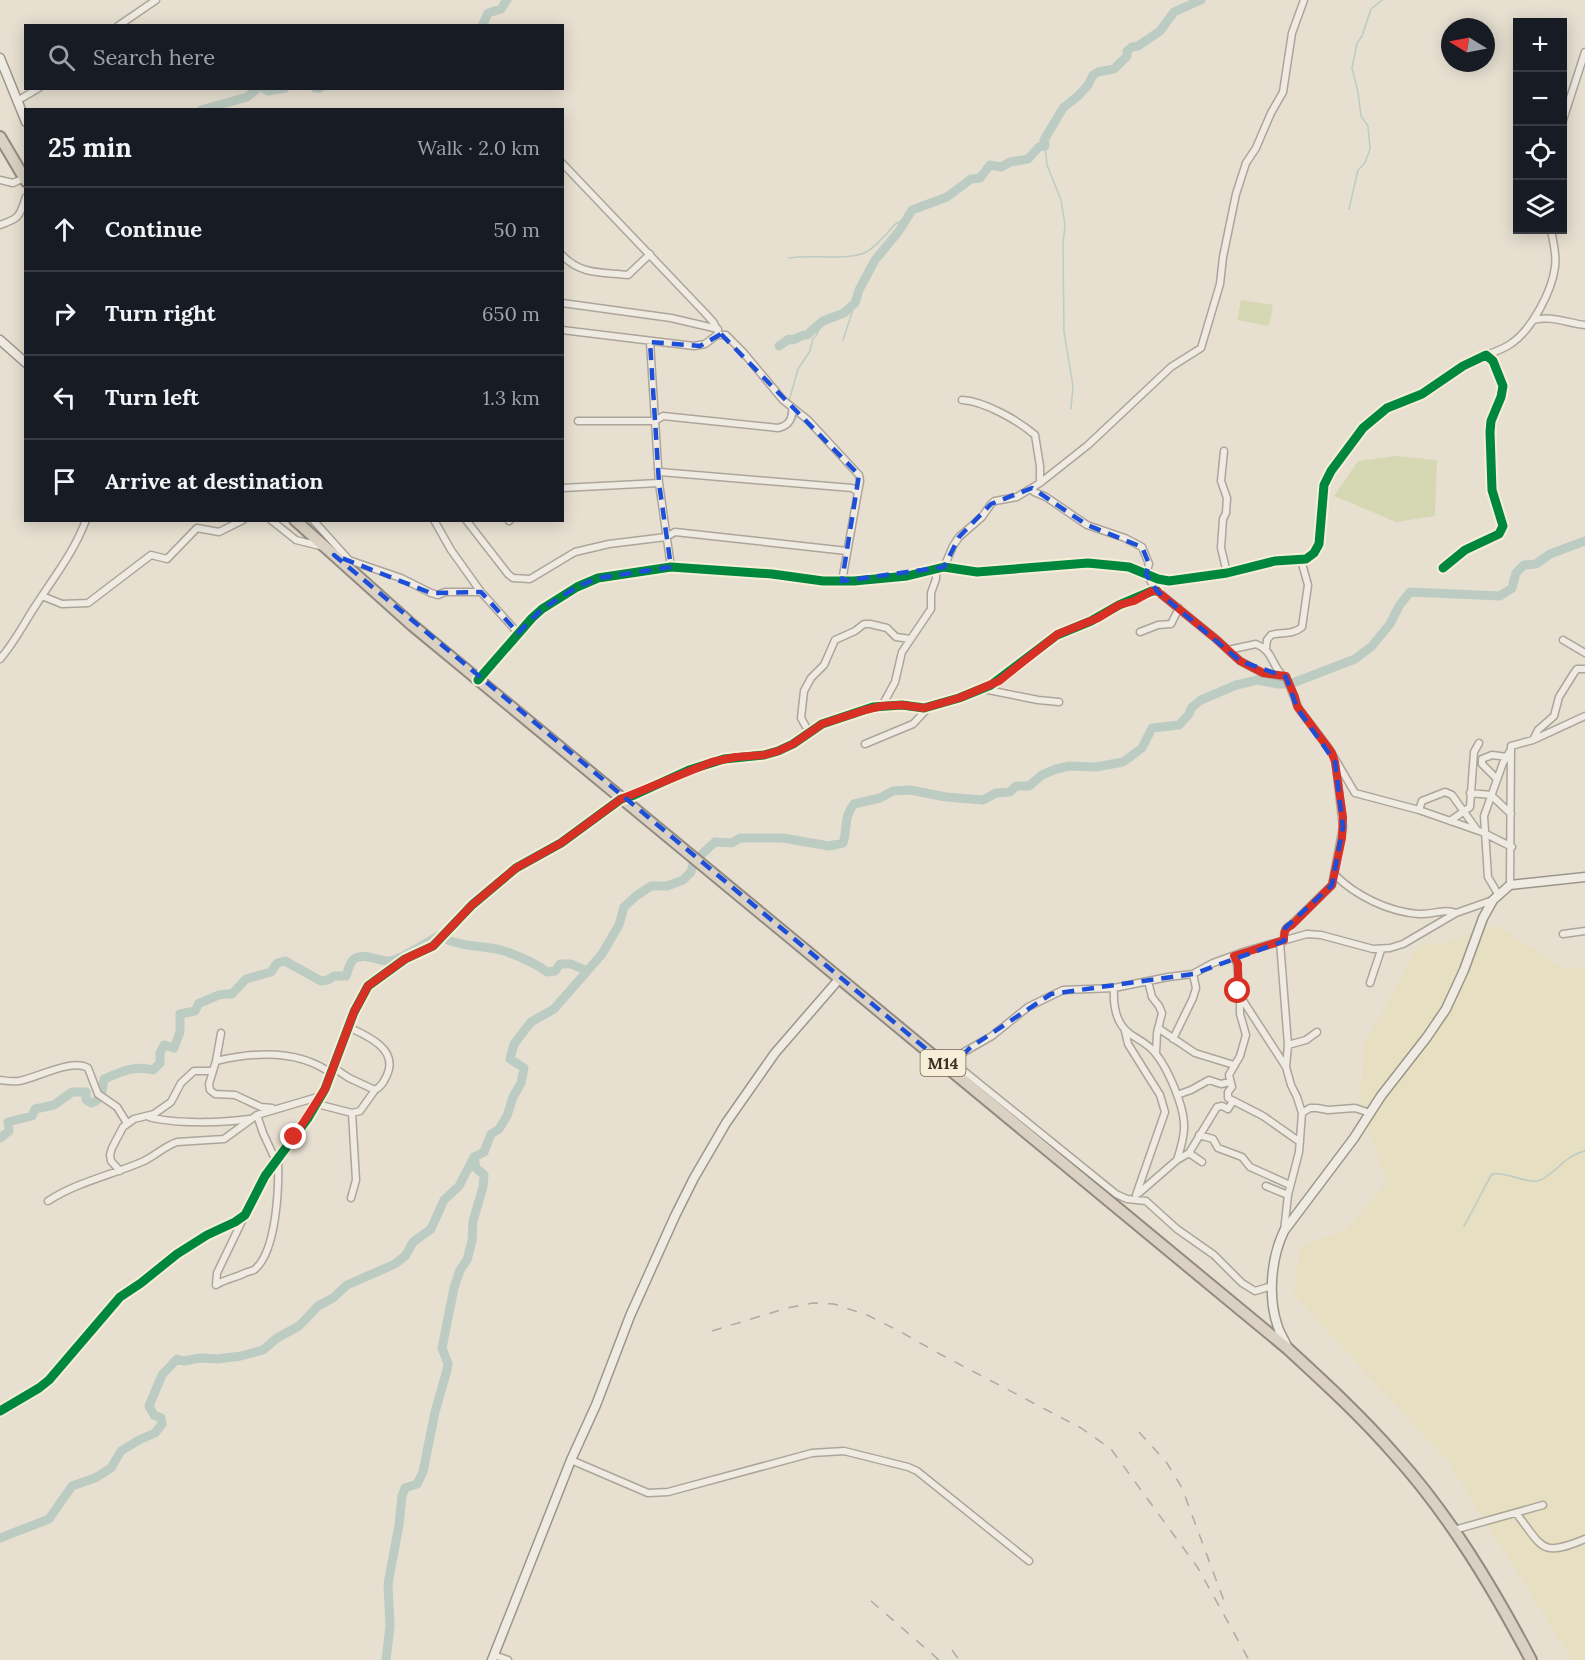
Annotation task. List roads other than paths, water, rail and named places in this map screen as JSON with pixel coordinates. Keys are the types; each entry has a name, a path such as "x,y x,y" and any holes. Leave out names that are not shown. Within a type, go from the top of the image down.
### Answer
{"highway":[{"path":"0,137 24,176"},
{"name":"M14","path":"300,522 324,547 412,625 840,978 952,1065 1288,1349 1390,1449 1486,1578 1531,1660"}],"street":[{"path":"121,24 156,0"},
{"path":"944,567 959,537 982,517 991,504 995,501 1010,500 1040,483 1088,445 1171,367 1201,348 1220,284 1236,194 1246,163 1256,148 1283,92 1292,33 1304,0"},
{"path":"1567,110 1585,52"},
{"path":"0,58 24,117"},
{"path":"17,101 36,90"},
{"path":"564,165 706,314 718,332"},
{"path":"0,180 13,183 24,178"},
{"path":"0,225 24,213"},
{"path":"478,680 542,609 577,587 598,578 671,567 842,581 878,580 944,567 977,572 1088,563 1129,567 1169,581 1227,573 1275,561 1301,561 1314,554 1319,544 1322,493 1327,478 1363,428 1387,408 1422,394 1463,366 1512,343 1533,320 1556,265 1552,234"},
{"path":"564,257 582,270 628,275 650,254"},
{"path":"564,303 671,318 726,335 783,400 808,420 859,475 842,581"},
{"path":"1533,320 1546,317 1585,325"},
{"path":"564,330 700,346 718,332"},
{"path":"0,340 24,361"},
{"path":"650,342 659,483 671,567"},
{"path":"1443,568 1465,550 1498,534 1503,526 1492,490 1490,432 1491,421 1503,386 1493,361 1486,355"},
{"path":"962,400 977,402 996,410 1035,435 1040,483"},
{"path":"578,421 655,421 663,416 778,428 793,417 792,408"},
{"path":"1224,451 1221,482 1227,498 1221,548 1227,573"},
{"path":"660,472 852,488 858,492"},
{"path":"564,488 659,483"},
{"path":"1032,488 1034,492 1046,497 1087,525 1125,538 1142,547 1149,564 1146,574 1157,591 1240,661 1267,674 1282,675"},
{"path":"0,659 20,633 70,555 85,522"},
{"path":"42,596 62,604 88,603 151,555 167,559 197,528 219,532 239,522"},
{"path":"274,522 296,540 324,547"},
{"path":"315,522 350,561"},
{"path":"435,522 451,550 482,592 518,633"},
{"path":"468,522 508,574 522,580 535,577 566,556 581,550 641,539 666,537 675,532 847,551"},
{"path":"334,555 408,581 438,595 446,592 482,592"},
{"path":"1301,561 1308,585 1302,627 1288,634 1271,635 1267,640 1266,648 1275,667 1286,676 1299,709 1328,747 1355,793 1419,810 1478,830 1512,847"},
{"path":"882,706 895,682 902,652 931,609 931,593 936,579 936,569"},
{"path":"257,1115 263,1133 277,1160 278,1193 267,1252 254,1270 224,1279 216,1285 217,1273 261,1184 277,1160 316,1104 321,1096 333,1071 361,996 375,980 405,959 433,946 472,905 516,868 561,843 621,799 712,762 778,751 830,721 882,706 929,707 982,689 999,681 1058,634 1098,618 1119,605 1157,591"},
{"path":"1140,632 1158,625 1171,624 1179,608"},
{"path":"809,732 801,718 804,691 811,678 824,665 835,640 864,624 888,628 896,637 911,639"},
{"path":"1563,640 1585,653"},
{"path":"1228,650 1256,644 1266,648"},
{"path":"1533,740 1538,730 1554,716 1559,697 1576,669 1585,669"},
{"path":"982,689 1059,702"},
{"path":"865,744 913,724 929,707"},
{"path":"1496,897 1488,878 1484,816 1512,745 1533,740 1585,716"},
{"path":"1570,724 1585,722"},
{"path":"1450,822 1470,807 1474,752 1479,743"},
{"path":"1481,762 1484,756 1508,754"},
{"path":"1508,754 1511,775 1510,885"},
{"path":"1286,1067 1288,1045 1282,941 1287,927 1292,925 1329,890 1335,875 1343,827 1335,762"},
{"path":"1473,763 1481,762"},
{"path":"1481,762 1498,778"},
{"path":"1498,778 1511,775"},
{"path":"1419,810 1422,801 1445,792 1452,795 1478,830"},
{"path":"1470,793 1491,795 1511,814"},
{"path":"1335,875 1371,900 1390,908 1421,914 1444,910 1456,913"},
{"path":"1284,1231 1446,1009 1464,970 1483,918 1496,897 1510,885 1585,877"},
{"path":"1272,1286 1255,1291 1242,1283 1214,1256 1177,1229 1146,1201 1127,1199 1116,1194 952,1065 964,1052 992,1036 1028,1007 1044,997 1064,990 1114,988 1193,974 1213,963 1307,934 1321,934 1381,950 1403,944 1456,913 1496,897"},
{"path":"1563,934 1585,931"},
{"path":"1370,983 1381,950"},
{"path":"1234,956 1238,964 1240,1014 1246,1035 1240,1056 1228,1075 1232,1086 1228,1092 1228,1098 1263,1116 1300,1142"},
{"path":"1173,1039 1193,998 1196,988 1193,974"},
{"path":"508,1660 493,1658 571,1460 596,1405 648,1275 694,1178 726,1123 775,1053 840,978"},
{"path":"1148,981 1152,997 1162,1013 1156,1053"},
{"path":"1114,988 1114,1011 1125,1030 1128,1044 1160,1095 1165,1112 1136,1195"},
{"path":"1240,996 1286,1067 1302,1113 1300,1142 1288,1195 1284,1231 1275,1257 1272,1286 1277,1324 1288,1349"},
{"path":"316,1104 352,1113 360,1111 375,1090 380,1088 389,1070 385,1051 367,1035 348,1027"},
{"path":"1158,1028 1195,1053 1234,1065"},
{"path":"1125,1030 1156,1053 1177,1095 1184,1122 1177,1160"},
{"path":"1288,1045 1306,1040 1317,1032"},
{"path":"221,1033 209,1084 210,1090 215,1094 235,1095 261,1107 276,1109"},
{"path":"216,1061 249,1057 257,1053 283,1055 316,1063 375,1090"},
{"path":"0,1080 16,1081 70,1066 85,1066 88,1068 98,1094 117,1107 127,1123"},
{"path":"149,1117 171,1102 187,1076 195,1071 213,1071"},
{"path":"1177,1095 1209,1080 1221,1084 1230,1082"},
{"path":"48,1201 79,1184 94,1181 147,1159 177,1142 224,1139 257,1115 321,1096"},
{"path":"1113,1203 1136,1195 1177,1160 1188,1154 1216,1107 1222,1106 1228,1109 1233,1101"},
{"path":"1302,1113 1310,1108 1328,1110 1355,1108 1370,1113"},
{"path":"351,1198 356,1180 352,1113"},
{"path":"120,1171 111,1161 110,1155 127,1123 141,1117 185,1122 250,1119"},
{"path":"1199,1135 1213,1139 1218,1148 1242,1157 1250,1167 1290,1185"},
{"path":"1188,1154 1202,1162"},
{"path":"1266,1186 1288,1195"},
{"path":"0,1411 49,1380 120,1297 207,1234 245,1215"},
{"path":"571,1460 641,1490 656,1493 668,1492 812,1453 844,1451 917,1471 1029,1561"},
{"path":"1453,1531 1543,1505"},
{"path":"1516,1513 1540,1545 1552,1550 1568,1547 1585,1539"}],"waterway":[{"path":"483,24 488,13 501,9 507,0"},
{"path":"779,346 789,339 807,335 823,321 844,313 855,303 859,290 875,260 899,231 912,210 947,197 971,179 980,178 990,165 1001,167 1010,162 1028,159 1039,147 1045,146 1044,140 1063,108 1078,96 1093,75 1114,69 1127,56 1127,51 1160,31 1174,12 1201,0"},
{"path":"1349,209 1358,170 1365,163 1370,149 1368,126 1361,116 1352,68 1357,43 1362,36 1371,9 1382,0"},
{"path":"208,108 247,97 256,90"},
{"path":"266,90 274,90"},
{"path":"1045,146 1047,165 1061,200 1065,225 1063,244 1064,332 1073,386 1071,409"},
{"path":"789,258 847,257 864,253 894,225 903,222"},
{"path":"843,340 855,303"},
{"path":"789,401 798,369 810,351 813,338 823,321"},
{"path":"792,422 796,418 794,414"},
{"path":"701,855 715,842 732,843 740,838 783,838 829,846 843,843 847,819 854,804 880,798 893,791 910,790 946,797 983,800 996,793 1010,792 1016,786 1029,786 1042,775 1056,769 1069,766 1096,767 1123,762 1142,748 1152,728 1179,725 1192,707 1201,700 1236,685 1258,680 1290,684 1355,659 1372,646 1390,624 1399,606 1410,592 1500,596 1512,588 1516,573 1524,565 1536,564 1550,554 1585,541"},
{"path":"0,1538 49,1519 72,1486 95,1478 111,1468 121,1451 155,1433 162,1424 161,1418 154,1415 149,1406 162,1375 177,1359 184,1361 200,1358 217,1359 263,1350 277,1338 299,1326 318,1306 333,1298 347,1285 395,1264 406,1255 413,1242 431,1229 444,1200 459,1186 474,1157 484,1152 491,1134 499,1129 507,1116 513,1097 521,1083 524,1068 510,1059 514,1044 531,1022 554,1009 602,954 619,925 624,907 651,886 667,886 683,880 691,872 693,864"},
{"path":"0,1138 9,1131 8,1122 32,1116 35,1109 54,1105 72,1092 86,1092 86,1100 91,1103 95,1102 100,1097 104,1079 134,1069 153,1070 160,1063 160,1053 164,1045 174,1048 180,1032 180,1014 195,1011 199,1003 218,995 232,994 246,979 271,972 277,963 285,961 321,981 328,980 334,976 346,976 351,963 358,957 396,960 440,935"},
{"path":"448,940 504,951 527,960 547,972 555,971 560,964 571,964 587,971"},
{"path":"1464,1226 1492,1174 1538,1181 1548,1176 1571,1157 1585,1151"},
{"path":"386,1660 390,1626 388,1584 402,1496 405,1488 417,1484 423,1472 435,1412 447,1370 448,1364 442,1348 454,1288 460,1270 467,1260 472,1241 473,1221 483,1187 484,1175 476,1168 474,1157"}],"railway":[{"path":"712,1331 787,1308 813,1303 834,1304 867,1315 899,1331 1081,1428 1111,1449 1198,1568 1249,1660"},
{"path":"1139,1432 1167,1463 1182,1488 1224,1601"},
{"path":"871,1601 939,1660"},
{"path":"952,1650 959,1660"}]}
